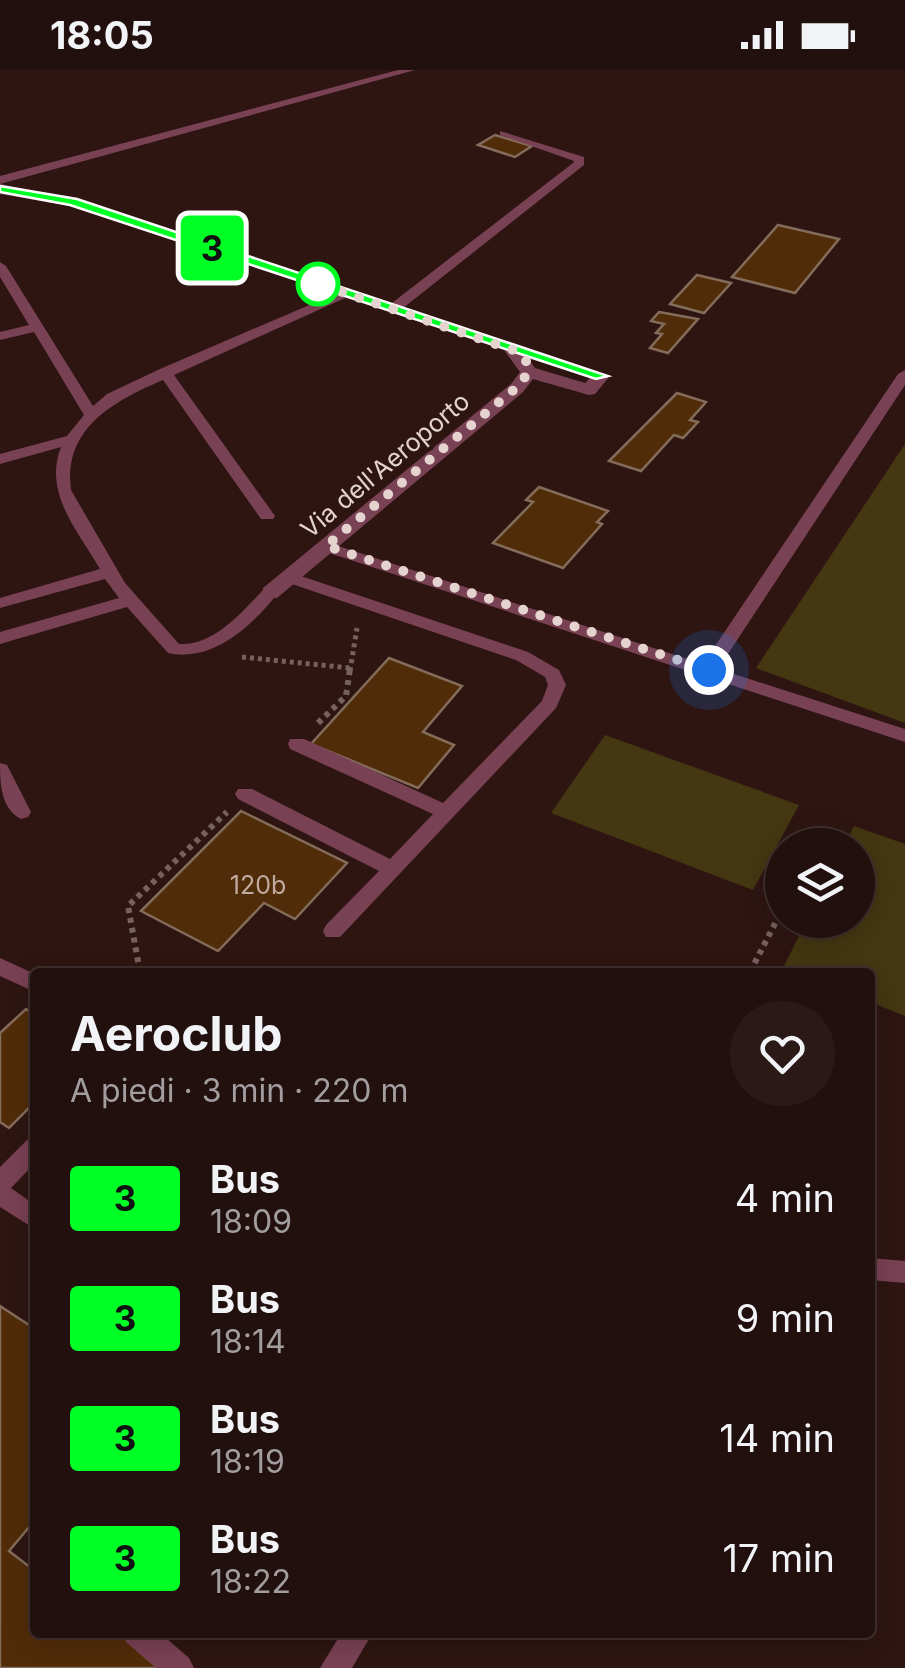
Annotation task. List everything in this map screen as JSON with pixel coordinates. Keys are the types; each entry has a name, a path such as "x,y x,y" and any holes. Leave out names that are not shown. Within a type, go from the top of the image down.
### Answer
{"street":[{"path":"0,189 72,202 601,376 589,390 529,372 526,361 513,350"},
{"name":"Via dell'Aeroporto","path":"270,593 516,388 529,372"}],"lane":[{"path":"0,180 410,70"},
{"path":"393,309 578,164 580,158 570,152 504,133"},
{"path":"0,266 91,414"},
{"path":"270,593 212,643 186,652 174,649 110,572 61,482 62,465 91,414 112,397 347,294"},
{"path":"0,336 37,327"},
{"path":"165,372 267,516"},
{"path":"709,670 905,374"},
{"path":"0,459 75,439"},
{"path":"326,546 905,736"},
{"path":"0,603 110,572"},
{"path":"289,577 522,656 552,674 557,694 333,931"},
{"path":"0,638 131,600"},
{"path":"297,744 447,812"},
{"path":"0,770 21,812"},
{"path":"245,794 392,870"},
{"path":"0,966 30,981"},
{"path":"0,1183 30,1151"},
{"path":"0,1194 30,1215"},
{"path":"875,1269 905,1272"},
{"path":"143,1638 180,1668"},
{"path":"336,1668 356,1638"}],"path":[{"path":"186,652 350,668"},
{"path":"752,968 768,938"}],"shaded area":[{"path":"905,444 905,723 756,668"},
{"path":"605,735 799,805 787,828 765,828 765,868 753,890 551,813"},
{"path":"875,833 905,844 905,1016 875,1004 875,968 783,968 798,938 875,938"}],"building":[{"path":"495,135 532,146 515,157 478,145"},
{"path":"778,225 839,239 795,293 732,277"},
{"path":"697,275 731,283 704,313 670,304"},
{"path":"659,312 698,319 668,353 650,348 662,334 656,333 664,324 651,321"},
{"path":"677,393 706,402 690,420 698,422 683,438 674,435 641,471 609,461"},
{"path":"539,487 608,511 597,522 602,524 563,568 493,543 533,502 526,500"},
{"path":"389,658 462,686 423,732 454,745 418,788 311,744"},
{"path":"241,811 347,863 295,919 264,903 218,951 141,911"},
{"path":"26,1009 30,1012 30,1107 9,1128 0,1122 0,1033"},
{"path":"0,1306 30,1326 30,1526 9,1551 30,1567 30,1638 128,1638 166,1668 0,1668"}],"bus line":[{"name":"3","path":"0,189 72,202 601,376"}],"route":[{"path":"318,284 313,282 513,350 526,361 529,372 516,388 326,546 709,670"}]}
